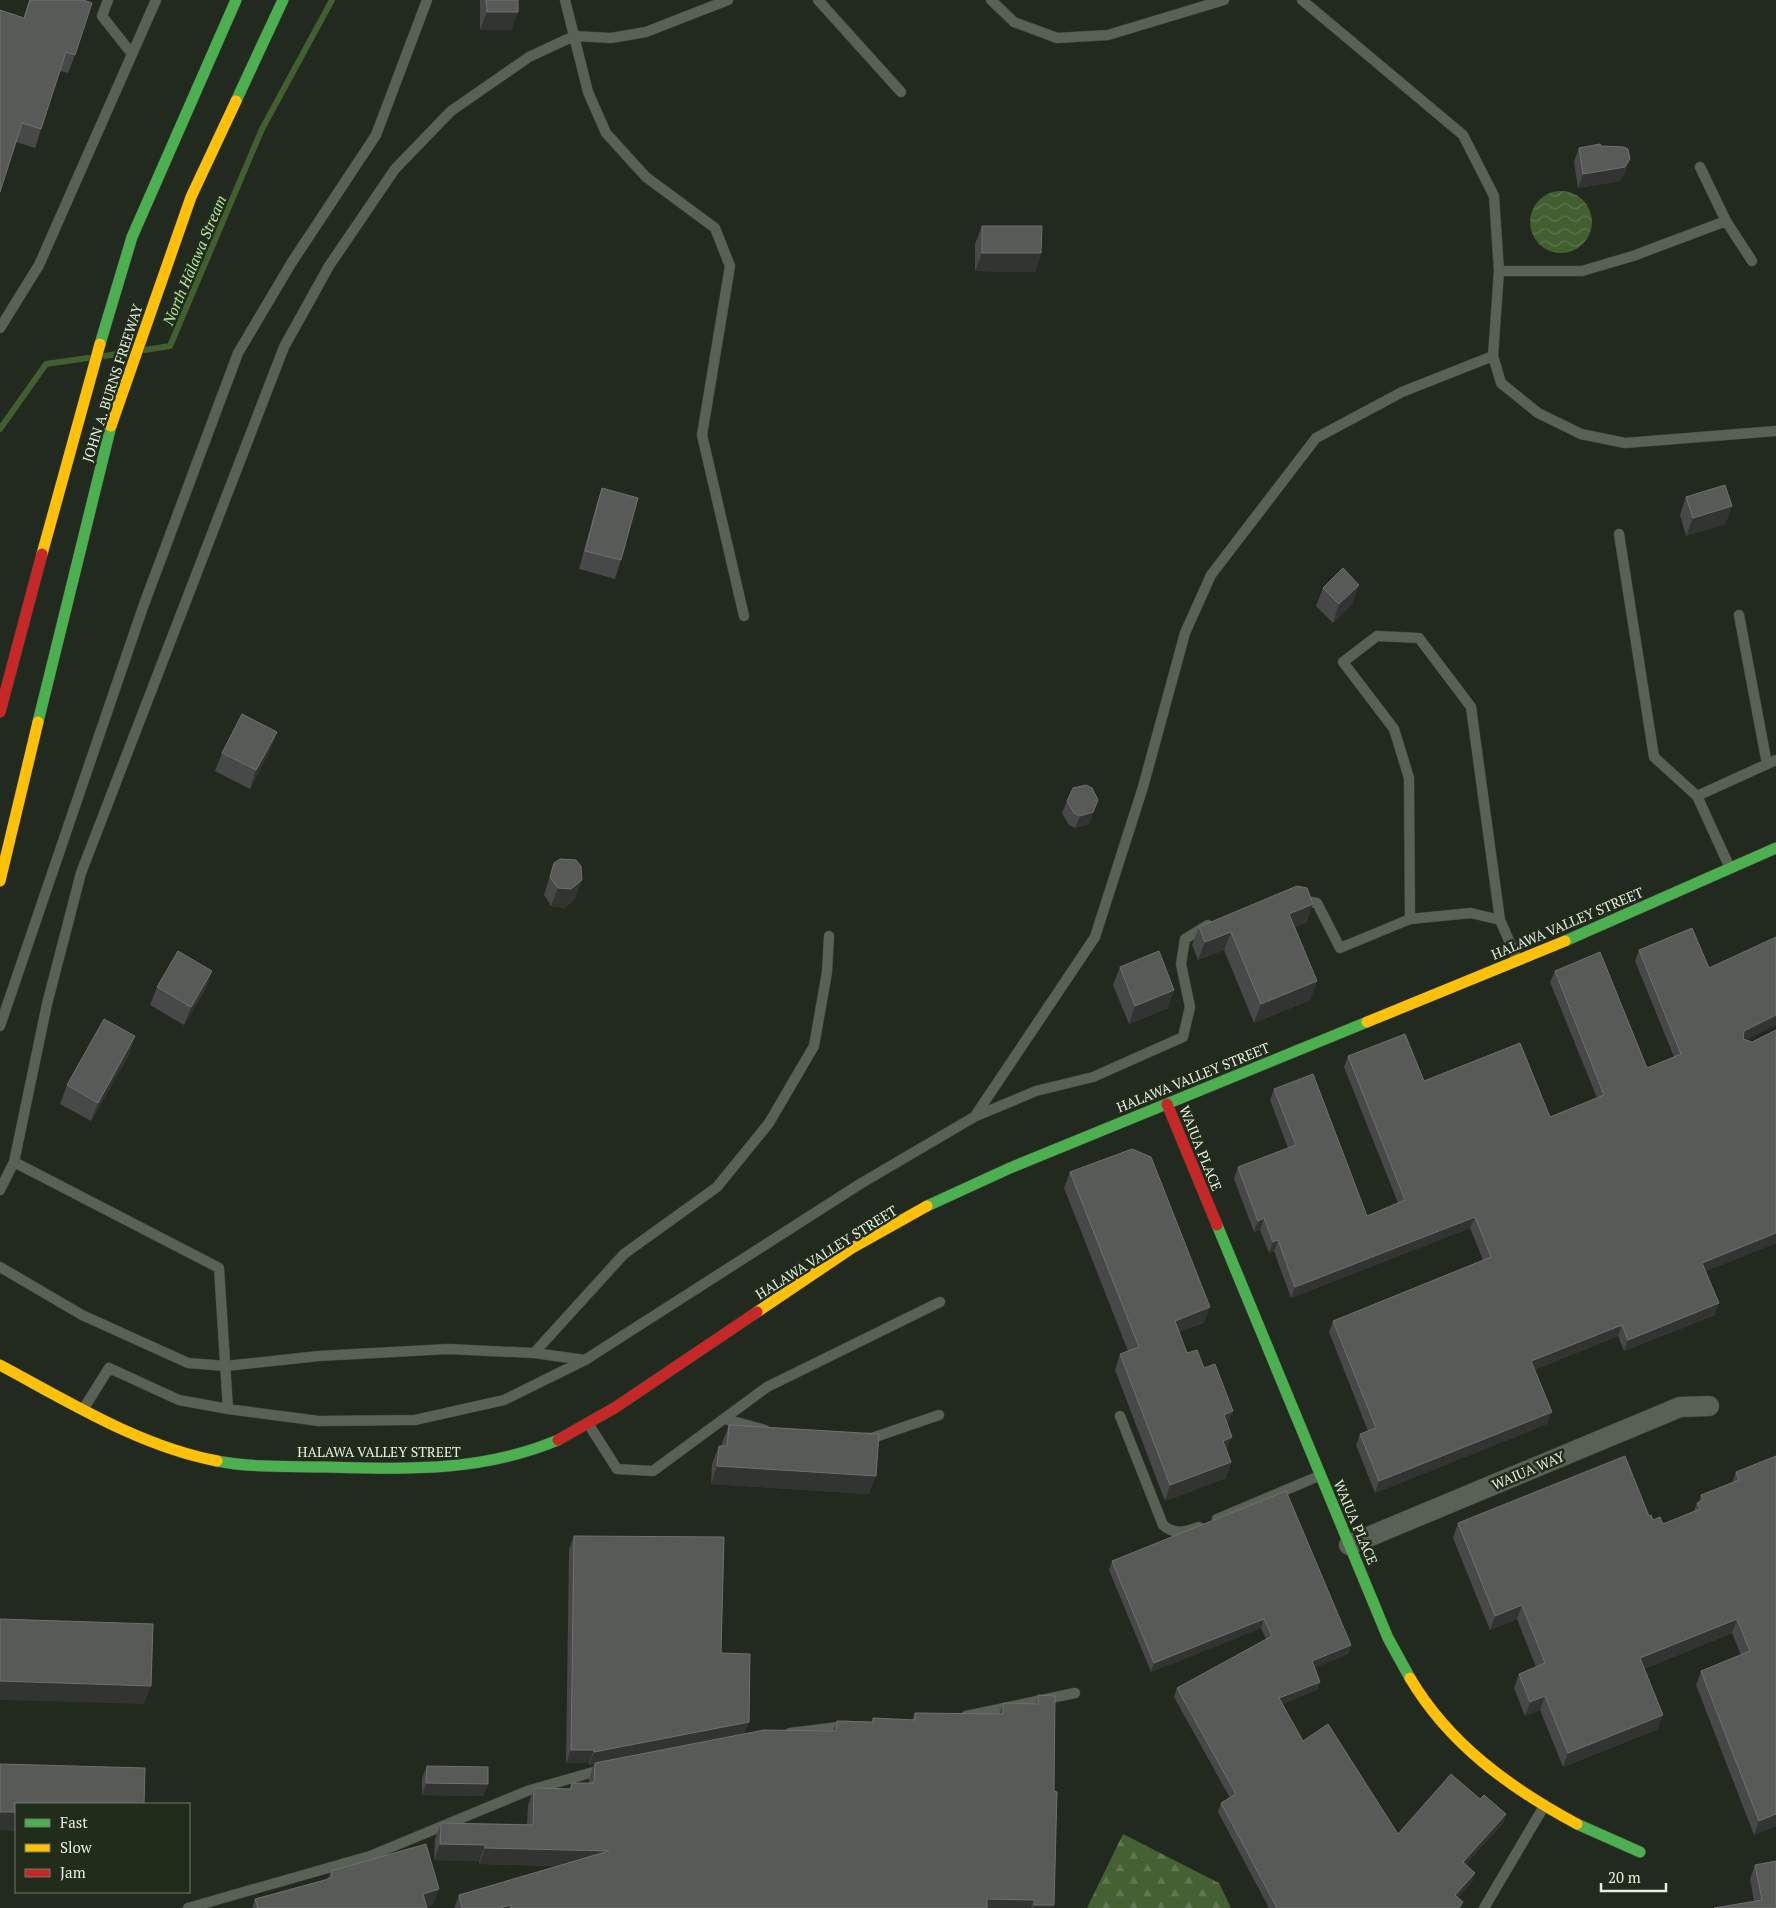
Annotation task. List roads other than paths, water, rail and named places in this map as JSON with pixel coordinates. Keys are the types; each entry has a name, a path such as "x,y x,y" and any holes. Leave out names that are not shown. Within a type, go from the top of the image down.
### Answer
{"main road":[{"name":"JOHN A. BURNS FREEWAY","path":"0,712 77,423 132,237 220,30 236,0"},
{"name":"JOHN A. BURNS FREEWAY","path":"0,881 108,435 191,197 282,0"},
{"name":"HALAWA VALLEY STREET","path":"0,1365 129,1432 189,1455 224,1462 276,1466 420,1469 471,1465 530,1452 559,1440 589,1424 881,1231 987,1178 1610,923 1776,848"},
{"name":"WAIUA PLACE","path":"1167,1104 1388,1638 1408,1676 1429,1707 1454,1737 1478,1758 1544,1807 1587,1830 1640,1852"}],"street":[{"name":"WAIUA WAY","path":"1349,1545 1680,1407 1709,1406"}],"lane":[{"path":"108,0 102,16 132,54"},
{"path":"0,328 39,265 156,0"},
{"path":"0,1026 143,607 238,353 292,262 376,135 427,0"},
{"path":"565,0 588,92 606,133 646,177 714,228 730,266 702,435 744,616"},
{"path":"0,1190 14,1162 47,1004 81,873 284,347 329,266 395,169 451,111 529,57 574,36 611,38 646,32 728,0"},
{"path":"818,0 901,92"},
{"path":"991,0 1014,22 1057,38 1108,35 1224,0"},
{"path":"1302,0 1463,135 1494,196 1498,271 1493,356 1501,383 1538,413 1581,434 1625,443 1776,431"},
{"path":"1700,167 1726,221 1752,261"},
{"path":"1498,271 1582,271 1633,256 1726,221"},
{"path":"974,1117 1095,937 1143,786 1185,633 1211,575 1316,438 1402,392 1493,356"},
{"path":"1619,534 1654,757 1697,796 1731,869"},
{"path":"1697,796 1772,762 1739,616"},
{"path":"1410,919 1409,778 1394,730 1343,662 1377,636 1419,638 1471,707 1500,920 1517,960"},
{"path":"1287,897 1317,903 1340,948 1410,919 1472,912 1500,920"},
{"path":"83,1409 109,1368 179,1400 228,1409 319,1421 415,1420 504,1400 585,1360 860,1184 974,1117 1036,1091 1093,1076 1183,1037 1190,1008 1181,964 1185,939 1220,920"},
{"path":"534,1353 624,1254 717,1187 769,1123 814,1046 827,972 829,936"},
{"path":"14,1162 219,1268 228,1409"},
{"path":"0,1267 82,1315 188,1363 226,1366 319,1356 448,1349 534,1353 585,1360"},
{"path":"589,1424 617,1469 653,1471 767,1387 940,1302"},
{"path":"853,1437 872,1438 939,1415"},
{"path":"1120,1416 1163,1525 1170,1531 1192,1530 1320,1476"},
{"path":"725,1419 779,1433"},
{"path":"959,1717 1075,1692"},
{"path":"778,1735 807,1730 853,1726"},
{"path":"188,1908 370,1856 527,1791 583,1773 612,1767"},
{"path":"1484,1908 1544,1807"}],"water":[{"path":"1561,191 1573,193 1583,200 1590,210 1592,222 1590,234 1583,244 1573,251 1561,253 1549,251 1539,244 1532,234 1530,222 1532,210 1539,200 1549,193"}],"waterway":[{"name":"North Hālawa Stream","path":"145,350 170,346 262,129 332,0"},
{"name":"North Hālawa Stream","path":"105,356 130,352"},
{"name":"North Hālawa Stream","path":"0,429 46,364 88,358"}]}
